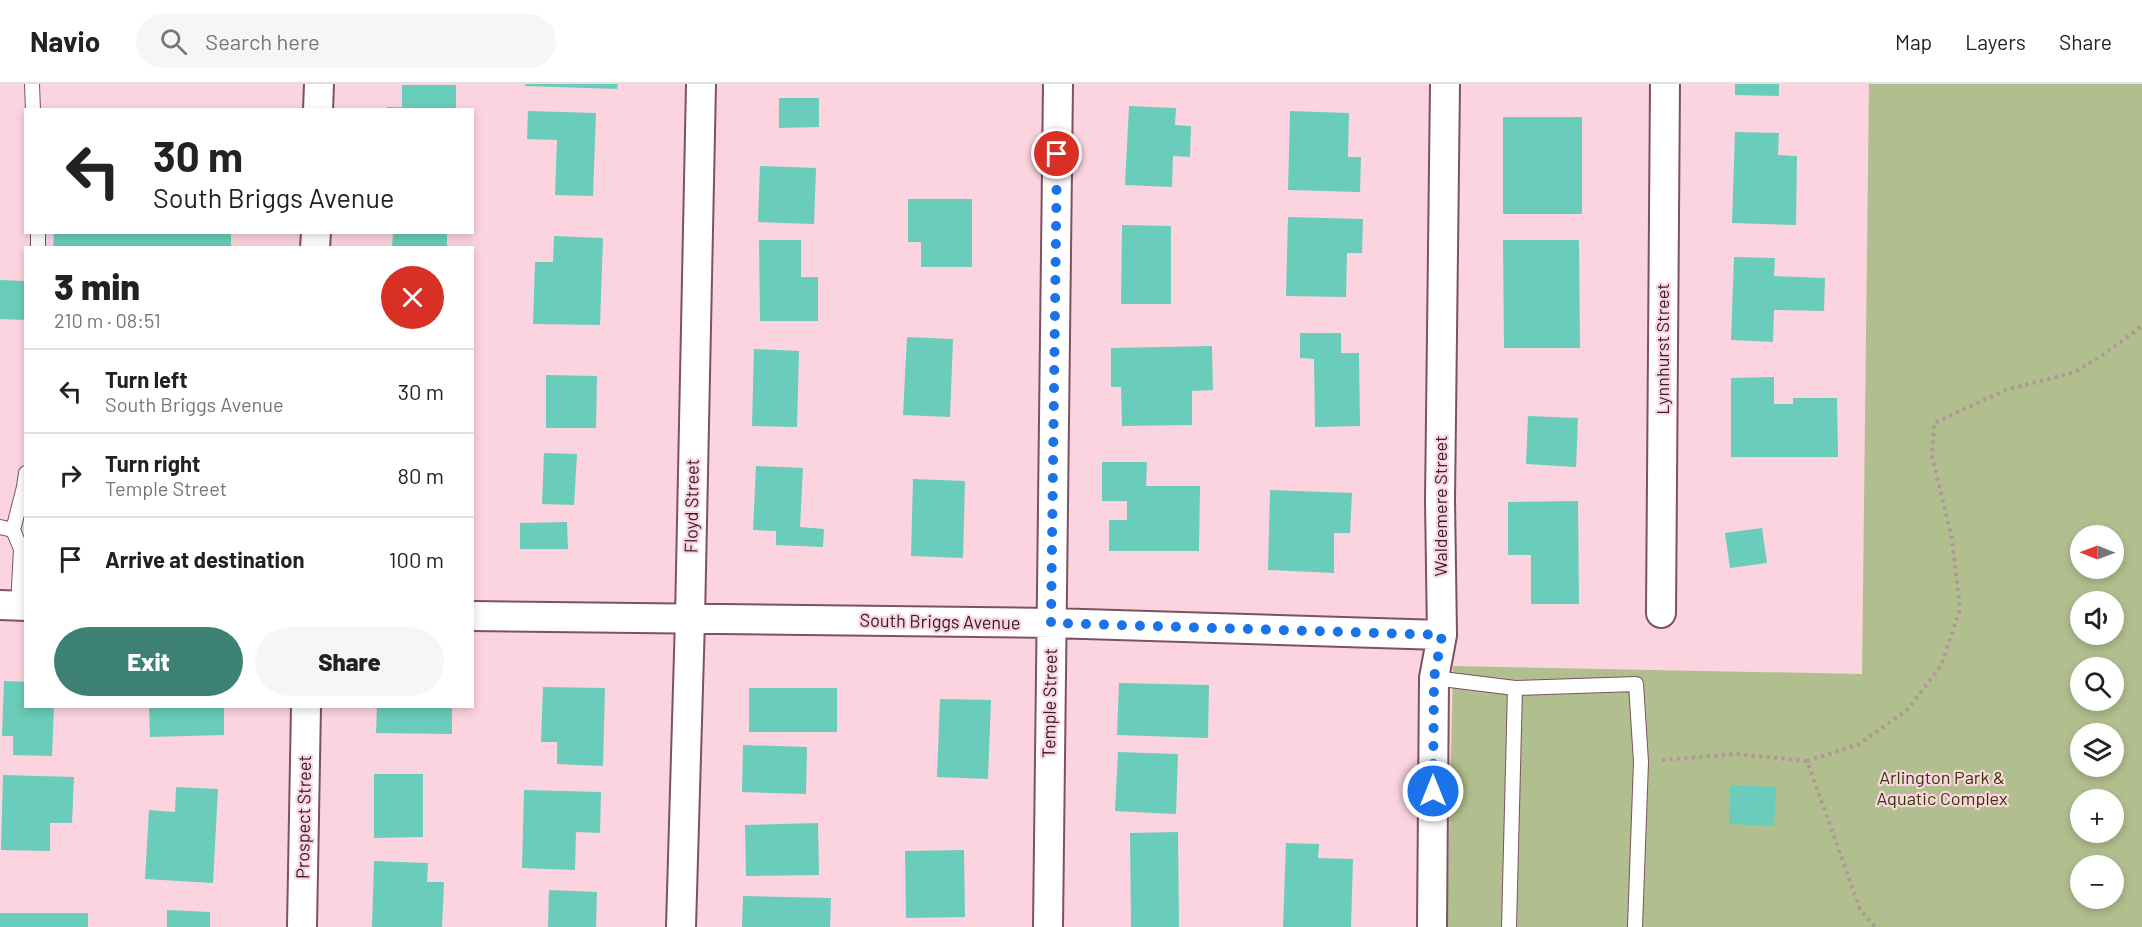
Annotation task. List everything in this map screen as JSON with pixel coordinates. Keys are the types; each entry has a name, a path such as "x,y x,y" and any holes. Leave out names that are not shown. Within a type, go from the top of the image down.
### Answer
{"street":[{"path":"318,108 319,84"},
{"name":"Floyd Street","path":"681,927 701,84"},
{"name":"Temple Street","path":"1048,927 1058,84"},
{"name":"Waldemere Street","path":"1432,927 1434,678 1442,635 1440,500 1445,84"},
{"name":"Lynnhurst Street","path":"1661,613 1665,84"},
{"name":"South Briggs Avenue","path":"474,616 1051,623 1442,635"},
{"name":"Prospect Street","path":"302,927 306,708"}],"lane":[{"path":"32,84 33,108"},
{"path":"14,606 21,549 7,528 24,487"},
{"path":"1434,678 1515,688 1636,684 1641,762 1635,927"},
{"path":"1509,927 1515,688"}],"path":[{"path":"1641,762 1735,754 1807,761 1859,744 1906,711 1941,666 1960,609 1952,539 1932,456 1934,423 2006,390 2075,372 2142,326"},
{"path":"1807,761 1860,909 1875,927"}],"green space":[{"name":"Arlington Park & Aquatic Complex","path":"1869,84 2142,84 2142,927 1447,927 1453,666 1862,674"}],"building":[{"path":"525,84 618,84 617,89 525,86"},
{"path":"1735,84 1779,84 1779,96 1735,95"},
{"path":"402,85 456,85 456,108 387,108 402,107"},
{"path":"779,98 819,98 819,127 779,128"},
{"path":"1129,106 1176,108 1175,125 1191,126 1190,157 1173,156 1172,187 1125,185"},
{"path":"528,111 596,113 593,196 555,195 557,140 527,139"},
{"path":"1290,111 1349,113 1348,157 1361,157 1360,192 1288,190"},
{"path":"1503,117 1582,117 1582,214 1503,214"},
{"path":"1735,132 1779,133 1778,155 1797,156 1796,225 1732,223"},
{"path":"760,166 816,168 814,224 758,222"},
{"path":"908,199 972,199 972,267 921,267 921,242 908,242"},
{"path":"1288,217 1363,219 1362,253 1347,253 1346,297 1286,296"},
{"path":"1122,225 1171,226 1171,304 1121,304"},
{"path":"54,234 231,234 231,246 53,246"},
{"path":"393,234 447,234 447,246 392,246"},
{"path":"554,236 603,238 600,325 533,324 535,262 553,262"},
{"path":"759,240 801,240 801,277 818,277 818,321 760,321"},
{"path":"1503,240 1579,240 1580,348 1504,348"},
{"path":"1734,257 1775,258 1774,276 1825,278 1824,311 1774,310 1773,342 1731,340"},
{"path":"0,280 24,281 24,320 0,319"},
{"path":"1300,333 1341,333 1341,353 1359,353 1360,426 1315,427 1314,359 1300,358"},
{"path":"907,337 953,339 950,417 903,415"},
{"path":"1212,346 1213,390 1192,391 1192,425 1122,426 1121,387 1111,387 1111,348"},
{"path":"754,349 799,351 797,427 752,426"},
{"path":"546,375 597,376 596,428 546,428"},
{"path":"1774,377 1774,404 1793,404 1793,398 1837,398 1838,457 1731,457 1731,378"},
{"path":"1528,416 1578,418 1576,467 1526,464"},
{"path":"544,453 577,454 574,505 542,504"},
{"path":"1102,462 1147,462 1146,486 1200,486 1199,551 1109,551 1109,520 1127,520 1127,501 1102,501"},
{"path":"756,466 803,468 800,527 824,529 823,547 776,545 776,531 753,530"},
{"path":"913,479 965,481 963,558 911,556"},
{"path":"1270,490 1352,493 1350,533 1334,533 1334,573 1268,570"},
{"path":"1578,501 1579,604 1531,604 1531,555 1508,555 1508,502"},
{"path":"567,522 568,549 520,549 520,523"},
{"path":"1762,528 1767,563 1730,568 1725,533"},
{"path":"4,681 24,682 24,708 54,708 52,756 13,755 13,736 2,736"},
{"path":"1119,683 1209,685 1208,738 1117,735"},
{"path":"543,687 605,688 603,766 557,764 557,742 541,742"},
{"path":"749,688 837,688 837,732 749,732"},
{"path":"940,699 991,700 988,779 937,777"},
{"path":"149,708 224,708 224,735 150,737"},
{"path":"377,708 452,708 452,734 376,733"},
{"path":"743,745 807,747 806,794 742,792"},
{"path":"1118,752 1178,754 1176,814 1115,811"},
{"path":"374,774 423,774 423,837 374,838"},
{"path":"3,775 74,777 72,823 50,823 50,851 1,850"},
{"path":"1730,785 1776,787 1774,826 1729,824"},
{"path":"176,787 218,789 213,883 145,879 149,810 175,812"},
{"path":"524,790 601,792 600,833 576,832 575,870 522,868"},
{"path":"818,823 819,875 746,876 745,825"},
{"path":"1178,832 1179,927 1131,927 1130,833"},
{"path":"1286,843 1319,844 1318,858 1353,859 1351,927 1283,927"},
{"path":"964,850 965,917 906,918 905,851"},
{"path":"374,861 428,863 427,882 444,882 442,927 372,927"},
{"path":"549,890 597,892 596,927 548,927"},
{"path":"743,896 831,898 830,927 742,927"},
{"path":"167,910 210,912 210,927 167,927"},
{"path":"0,913 88,913 88,927 0,927"}],"route":[{"path":"1057,154 1051,623 1442,635 1434,678 1433,791"}]}
